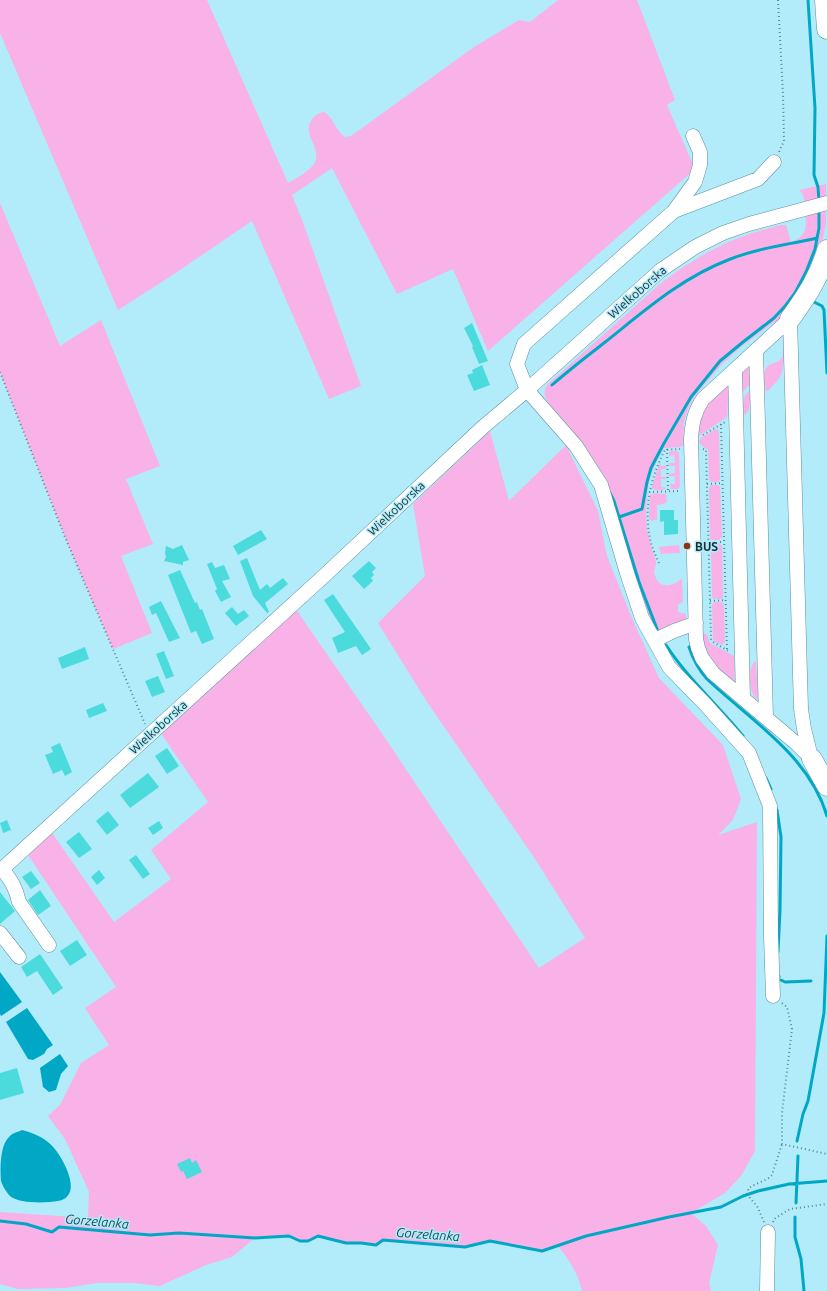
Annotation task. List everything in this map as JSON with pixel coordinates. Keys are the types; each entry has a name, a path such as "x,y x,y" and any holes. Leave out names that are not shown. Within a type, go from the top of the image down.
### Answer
{"highway":[{"path":"825,0 827,30"},
{"path":"790,318 811,288 824,261 827,250"},
{"path":"812,759 827,786"}],"street":[{"path":"693,136 700,152 700,165 695,182 674,211 524,344 517,364 527,390 576,446 601,485 642,618 669,667 749,753 770,806 773,996"},
{"path":"674,211 758,179 774,162"},
{"name":"Wielkoborska","path":"2,866 325,575 482,426 527,390 661,270 683,254 707,240 723,233 827,202"},
{"path":"790,318 703,399 694,415 692,424 696,623 698,648 706,665 713,673 797,744 812,759"},
{"path":"790,318 801,709 804,729 812,759"},
{"path":"756,350 766,718"},
{"path":"735,370 743,698"},
{"path":"654,640 696,623"},
{"path":"2,866 11,879 19,902 49,945"},
{"path":"0,933 19,957"},
{"path":"767,1291 768,1232"}],"path":[{"path":"774,162 784,141 778,0"},
{"path":"0,372 65,537 150,734"},
{"path":"697,439 730,419"},
{"path":"721,424 727,650"},
{"path":"702,448 706,450 711,641 731,652"},
{"path":"659,563 651,544 648,515 649,492 664,450 684,449"},
{"path":"667,450 668,491"},
{"path":"707,484 722,483"},
{"path":"649,492 683,491"},
{"path":"708,542 724,542"},
{"path":"710,601 726,600"},
{"path":"768,1232 757,1206 750,1198 748,1189 755,1184 770,1178 782,1144 782,1113 792,1029 787,1007 773,996"},
{"path":"782,1144 827,1154"},
{"path":"768,1232 774,1219 790,1210 827,1204"}],"shaded area":[{"path":"0,0 207,0 288,183 307,171 315,162 316,151 309,129 313,118 318,114 324,112 328,115 341,134 345,137 351,136 474,47 519,20 530,22 558,0 637,0 675,100 667,105 695,169 488,351 453,269 397,294 332,168 292,195 361,386 329,399 252,221 118,310 0,33"},
{"path":"826,184 826,224 819,256 808,282 776,324 774,322 741,347 722,364 694,397 684,421 683,446 664,448 652,471 646,503 646,514 649,536 656,561 654,573 659,583 662,585 674,584 681,579 682,580 683,600 682,603 678,604 678,612 686,614 686,621 660,633 652,630 616,518 564,427 546,399 545,389 547,385 660,284 680,269 706,253 728,242 780,225 786,225 791,242 800,238 806,227 806,219 804,198 799,190"},
{"path":"0,203 60,346 101,320 160,466 126,479 153,544 121,556 152,633 113,649 65,537 0,372"},
{"path":"782,334 785,335 786,363 783,364 782,372 778,379 768,391 766,391 765,385 762,385 764,372 767,367 779,361 782,357"},
{"path":"750,364 752,385 748,386 741,394 740,374"},
{"path":"729,383 727,417 699,436 695,436 700,411"},
{"path":"749,391 750,407 745,415 745,395"},
{"path":"717,429 719,432 720,479 718,482 711,482 709,479 708,451 699,442 701,438"},
{"path":"490,431 509,501 566,445 598,511 607,556 631,616 659,678 723,745 741,799 733,820 718,835 757,822 755,1151 741,1176 725,1193 691,1213 706,1226 718,1245 709,1283 711,1291 582,1291 573,1267 558,1246 542,1251 490,1241 465,1247 383,1240 376,1245 346,1243 318,1236 308,1241 300,1241 289,1236 255,1238 232,1257 206,1265 160,1286 134,1283 97,1283 66,1288 17,1289 0,1284 0,1212 88,1218 89,1192 65,1139 48,1116 60,1105 81,1063 109,1045 85,1008 116,987 24,849 48,827 114,922 171,879 151,850 208,802 160,732 295,608 383,735 539,968 585,938 533,856 427,702 378,623 425,576 413,504"},
{"path":"677,451 679,453 680,486 678,489 671,489 670,484 675,484 675,476 669,476 669,474 675,473 675,466 669,466 669,463 675,463 674,455 669,456 669,452"},
{"path":"660,462 661,466 666,466 666,469 661,469 661,477 666,477 666,479 661,479 661,487 666,488 663,490 657,490 653,489 652,486"},
{"path":"711,485 718,485 720,487 722,537 719,540 710,539 709,488"},
{"path":"654,493 666,494 667,501 664,504 657,505 657,519 652,521 649,519 650,495"},
{"path":"719,543 722,546 723,596 722,599 713,599 711,547 712,544"},
{"path":"679,545 680,553 661,554 659,547"},
{"path":"714,602 722,602 724,604 725,642 722,645 715,642 713,639 712,605"},
{"path":"700,631 707,635 710,643 734,656 735,685 709,661"},
{"path":"756,661 758,698 756,699 752,691 750,673 753,664"}],"water":[{"path":"0,972 22,1002 1,1016 0,1014"},
{"path":"27,1008 53,1045 47,1049 44,1054 33,1060 28,1059 6,1022"},
{"path":"60,1054 68,1066 61,1074 56,1090 49,1092 43,1087 40,1068"},
{"path":"22,1130 35,1134 44,1139 51,1144 58,1154 70,1177 70,1192 66,1198 53,1202 26,1202 14,1199 2,1185 2,1151 10,1136"}],"building":[{"path":"472,323 488,361 479,364 472,347 473,346 464,328"},
{"path":"482,365 490,385 474,391 467,375 473,373 472,370"},
{"path":"660,510 674,510 674,520 678,520 678,534 664,535 664,521 660,522"},
{"path":"261,530 267,539 238,555 233,546"},
{"path":"182,545 189,560 183,562 183,565 164,561 166,557 166,546 173,549"},
{"path":"247,558 260,590 267,584 270,588 283,578 288,584 265,603 269,612 267,613 253,596 240,561"},
{"path":"369,561 376,568 372,572 374,575 371,578 373,581 364,589 352,576"},
{"path":"212,562 215,568 224,565 230,579 222,581 231,597 221,602 215,591 217,589 207,564"},
{"path":"180,570 195,603 197,602 200,610 202,609 214,639 202,644 196,631 191,633 168,575"},
{"path":"333,594 371,649 362,655 356,646 338,653 332,638 345,632 324,600"},
{"path":"161,601 180,638 169,642 156,613 152,615 149,607"},
{"path":"232,607 238,614 244,610 249,616 236,626 225,613"},
{"path":"85,647 89,659 62,669 58,658"},
{"path":"164,651 174,676 166,679 156,654"},
{"path":"158,676 165,692 152,697 145,681"},
{"path":"103,703 107,711 89,718 86,710"},
{"path":"60,743 72,772 65,776 62,770 53,774 45,755 53,752 51,747"},
{"path":"167,748 179,766 167,774 155,756"},
{"path":"148,773 159,787 130,808 120,795"},
{"path":"108,811 119,825 107,835 96,821"},
{"path":"7,820 11,830 3,833 0,823"},
{"path":"159,821 163,828 153,835 148,828"},
{"path":"79,832 92,849 79,858 66,842"},
{"path":"136,855 150,874 143,879 129,860"},
{"path":"99,870 105,878 97,885 91,877"},
{"path":"31,871 40,883 31,889 22,877"},
{"path":"40,890 51,906 38,915 28,900"},
{"path":"0,892 15,911 0,924"},
{"path":"77,940 87,955 70,966 60,951"},
{"path":"40,954 63,988 53,995 37,971 27,977 21,967"},
{"path":"17,1068 24,1093 0,1100 0,1073"},
{"path":"190,1158 192,1163 196,1160 202,1172 187,1179 177,1164"}],"waterway":[{"path":"808,0 815,108 814,175 818,187 819,201"},
{"path":"619,517 642,509 651,468 691,397 720,361 774,318 795,293 806,272 815,249 819,228 819,209"},
{"path":"552,385 648,308 694,276 711,267 739,256 817,238"},
{"path":"814,302 822,306 824,310 827,373"},
{"path":"610,493 614,501 639,582 657,629"},
{"path":"666,645 693,681 743,736"},
{"path":"689,647 696,664 707,679 776,740 807,775 818,794 827,816"},
{"path":"766,778 771,789"},
{"path":"777,810 781,837 778,952"},
{"path":"797,1141 803,1114 808,1101 824,1013 827,936"},
{"path":"779,976 779,979 785,982 811,981"},
{"name":"Gorzelanka","path":"796,1203 798,1156"},
{"name":"Gorzelanka","path":"0,1221 26,1224 52,1232 59,1227 150,1235 179,1233 255,1238 289,1236 300,1241 308,1241 318,1236 346,1243 376,1245 383,1240 465,1247 490,1241 542,1251 586,1236 721,1207 743,1196 758,1191 789,1184 827,1181"},
{"path":"795,1217 795,1237 801,1259 804,1291"}],"place":[{"name":"BUS","path":"687,546"}]}
